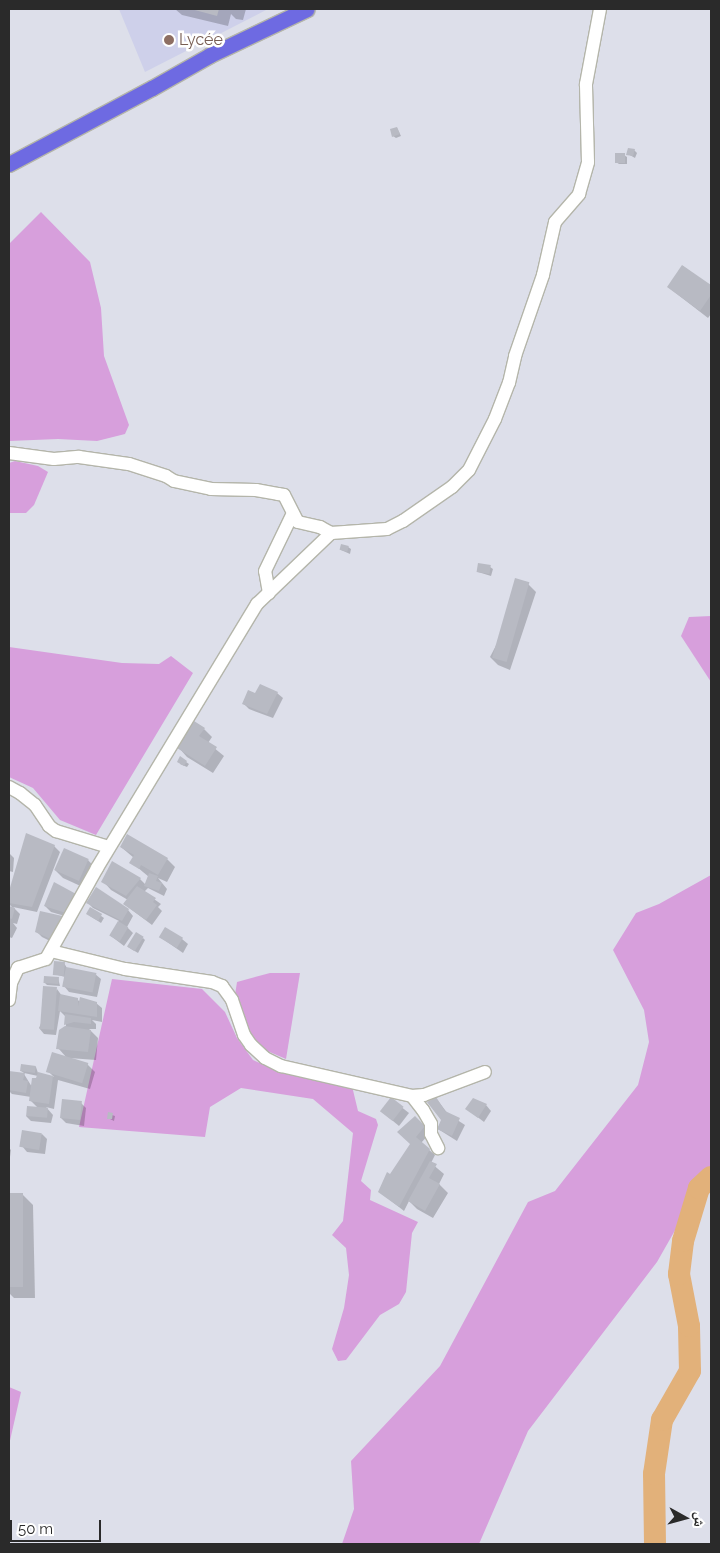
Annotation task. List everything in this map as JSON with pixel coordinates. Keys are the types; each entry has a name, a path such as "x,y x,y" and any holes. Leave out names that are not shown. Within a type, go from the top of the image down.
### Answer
{"main road":[{"path":"9,164 210,55 307,9"}],"street":[{"path":"9,452 54,459 87,458 129,464 166,476 174,481 211,489 265,491 284,496 298,522 331,533 388,529 403,521 452,487 469,470 481,448 505,392 515,356 530,318 544,275 555,222 579,194 582,186 588,162 586,84 600,9"},
{"path":"269,593 265,571 293,513"},
{"path":"9,1000 11,982 18,968 46,959 109,847 257,604 331,533"},
{"path":"9,788 20,793 35,804 49,826 56,831 109,847"},
{"path":"50,951 125,969 222,986 232,1000 244,1035 265,1058 281,1066 412,1096 424,1096 485,1072"},
{"path":"412,1096 431,1124 431,1134 438,1148"}],"shaded area":[{"name":"Lycée","path":"119,9 268,9 145,72"},
{"path":"41,212 90,262 101,308 104,356 129,425 125,434 97,441 58,439 9,441 9,244"},
{"path":"15,461 38,466 48,472 34,505 26,513 9,513 9,463"},
{"path":"711,616 711,682 681,636 689,617"},
{"path":"9,647 122,663 159,664 171,656 193,673 96,835 60,820 33,788 9,777"},
{"path":"711,875 711,1167 657,1262 528,1431 479,1544 342,1544 354,1509 351,1461 440,1366 528,1202 555,1191 638,1085 649,1042 644,1010 613,950 636,913 659,904"},
{"path":"270,973 300,973 286,1059 265,1050 247,1032 235,995 237,982"},
{"path":"112,979 202,989 225,1012 237,1038 253,1060 278,1071 352,1086 358,1111 376,1119 378,1125 361,1181 371,1190 370,1200 418,1222 412,1233 406,1292 399,1304 380,1315 346,1360 338,1361 332,1349 344,1308 349,1275 346,1248 332,1235 343,1221 353,1133 313,1099 241,1088 210,1107 205,1137 79,1127"},
{"path":"9,1387 21,1392 9,1445"}],"building":[{"path":"191,9 219,9 217,16"},
{"path":"397,127 400,134 392,137 390,129"},
{"path":"628,148 635,149 633,156 626,155"},
{"path":"615,153 625,153 625,163 615,163"},
{"path":"682,265 711,285 711,295 700,311 667,287"},
{"path":"341,544 349,546 347,552 340,550"},
{"path":"478,563 491,565 489,574 477,572"},
{"path":"515,578 529,582 507,662 492,658"},
{"path":"260,684 278,692 267,714 242,704 248,690 255,693"},
{"path":"194,721 205,728 199,736 217,747 205,766 177,748"},
{"path":"180,756 187,761 184,766 177,762"},
{"path":"26,833 55,845 32,907 9,903 9,891"},
{"path":"127,834 168,858 158,875 141,865 139,869 129,863 134,855 120,847"},
{"path":"64,848 89,859 79,881 54,870"},
{"path":"112,861 141,878 126,896 101,882"},
{"path":"149,873 158,876 156,881 162,883 159,891 144,886"},
{"path":"54,882 78,895 69,914 44,906"},
{"path":"137,886 156,898 153,902 157,905 146,920 123,904"},
{"path":"96,887 129,909 122,921 86,903"},
{"path":"9,906 15,908 12,919 9,918"},
{"path":"90,907 102,914 98,921 86,914"},
{"path":"40,911 67,917 55,941 35,932"},
{"path":"118,921 128,927 120,942 109,936"},
{"path":"165,927 183,938 177,948 159,937"},
{"path":"136,932 144,937 135,951 127,946"},
{"path":"54,961 65,962 64,976 53,975"},
{"path":"66,967 96,973 93,993 62,987"},
{"path":"44,976 59,977 58,984 44,983"},
{"path":"43,986 57,987 54,1030 40,1029"},
{"path":"60,994 78,998 78,1006 80,997 97,1002 97,1017 58,1011"},
{"path":"65,1014 91,1018 91,1024 74,1022 64,1025"},
{"path":"65,1026 91,1030 88,1052 56,1049 59,1030"},
{"path":"52,1052 88,1063 82,1083 46,1072"},
{"path":"21,1064 36,1066 35,1073 20,1071"},
{"path":"9,1071 25,1073 23,1080 28,1081 26,1093 9,1090"},
{"path":"38,1072 53,1076 49,1104 29,1101 32,1078 36,1078"},
{"path":"391,1097 404,1107 393,1121 380,1111"},
{"path":"436,1097 445,1111 460,1118 452,1136 437,1129 441,1120 427,1102"},
{"path":"473,1098 487,1104 478,1118 465,1109"},
{"path":"62,1099 82,1101 80,1120 60,1118"},
{"path":"27,1106 48,1108 47,1118 26,1116"},
{"path":"108,1112 113,1113 112,1119 107,1119"},
{"path":"415,1116 425,1126 416,1137 430,1149 399,1207 378,1192 387,1172 390,1174 410,1144 397,1132"},
{"path":"22,1130 42,1133 39,1150 19,1147"},
{"path":"430,1161 437,1164 429,1178 440,1184 425,1211 408,1201"},
{"path":"9,1193 23,1193 23,1287 9,1287"}],"waterway":[{"path":"655,1544 654,1474 662,1420 690,1371 689,1326 679,1274 683,1241 699,1188 711,1177"}],"place":[{"name":"Lycée","path":"169,40"}]}
